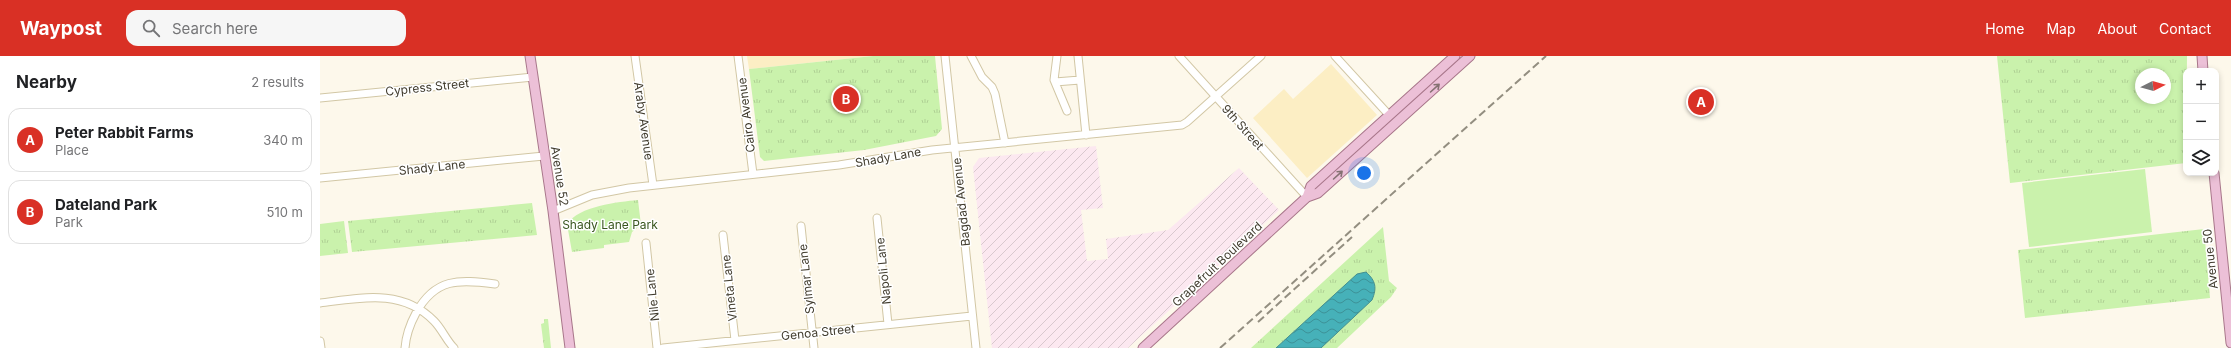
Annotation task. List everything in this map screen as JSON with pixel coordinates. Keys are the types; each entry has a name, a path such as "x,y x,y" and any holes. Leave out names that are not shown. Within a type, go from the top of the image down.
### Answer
{"main road":[{"name":"Avenue 52","path":"530,56 553,211 570,348"},
{"name":"Grapefruit Boulevard","path":"1307,197 1311,186 1455,56"},
{"name":"Grapefruit Boulevard","path":"1144,348 1307,197 1318,193 1470,56"},
{"path":"2202,56 2203,68"},
{"name":"Avenue 50","path":"2214,176 2231,343"}],"street":[{"name":"Araby Avenue","path":"635,56 653,185"},
{"name":"Cairo Avenue","path":"738,56 753,174"},
{"name":"Bagdad Avenue","path":"945,56 976,348"},
{"path":"971,56 982,77 992,87 995,94 1005,143"},
{"path":"1057,56 1053,73 1055,82 1067,111"},
{"path":"1078,56 1086,135"},
{"name":"9th Street","path":"1179,56 1307,197"},
{"name":"Shady Lane","path":"553,211 606,191 863,162 955,147 1182,125 1262,56"},
{"path":"1335,56 1389,116"},
{"name":"Cypress Street","path":"320,98 533,77"},
{"path":"1055,82 1080,80"},
{"name":"Shady Lane","path":"320,178 544,156"},
{"name":"Napoli Lane","path":"877,218 888,324"},
{"name":"Sylmar Lane","path":"801,226 814,348"},
{"name":"Vineta Lane","path":"724,235 735,340"},
{"name":"Nile Lane","path":"646,243 657,348"},
{"path":"406,348 410,325 418,308 423,300 435,289 451,282 469,281 495,284"},
{"path":"320,303 384,297 402,300 418,308 434,321 454,348"},
{"name":"Genoa Street","path":"663,348 696,346 735,340 972,316"},
{"path":"320,341 321,348"}],"shaded area":[{"path":"747,56 873,56 749,69"},
{"path":"1331,64 1377,115 1307,178 1253,118 1284,89 1293,99"},
{"path":"1096,146 1103,208 1081,210 1087,261 1108,259 1106,239 1168,230 1239,168 1279,210 1128,348 992,348 973,167 979,158"}],"green space":[{"path":"873,56 935,56 942,129 936,136 864,150 764,161 760,157 749,69"},
{"path":"1997,56 2187,56 2187,68 2183,68 2183,163 2010,183"},
{"path":"2145,169 2152,232 2029,247 2022,183"},
{"name":"Shady Lane Park","path":"638,200 641,225 632,232 629,242 604,245 604,248 572,252 567,224 573,218 589,209 620,202"},
{"path":"532,203 537,235 352,252 348,221"},
{"path":"344,221 348,253 320,256 320,224"},
{"path":"1383,227 1389,281 1397,288 1391,297 1337,348 1251,348"},
{"path":"2204,229 2210,298 2025,318 2018,250"},
{"path":"544,319 548,319 551,348 544,348 541,324 544,323"}],"water":[{"path":"1366,272 1372,278 1375,285 1375,292 1372,300 1321,348 1276,348 1357,274"}],"railway":[{"path":"1220,348 1546,56"},
{"path":"1258,322 1352,237"}],"place":[{"name":"Dateland Park","path":"846,99"},
{"name":"Peter Rabbit Farms","path":"1701,102"}]}
